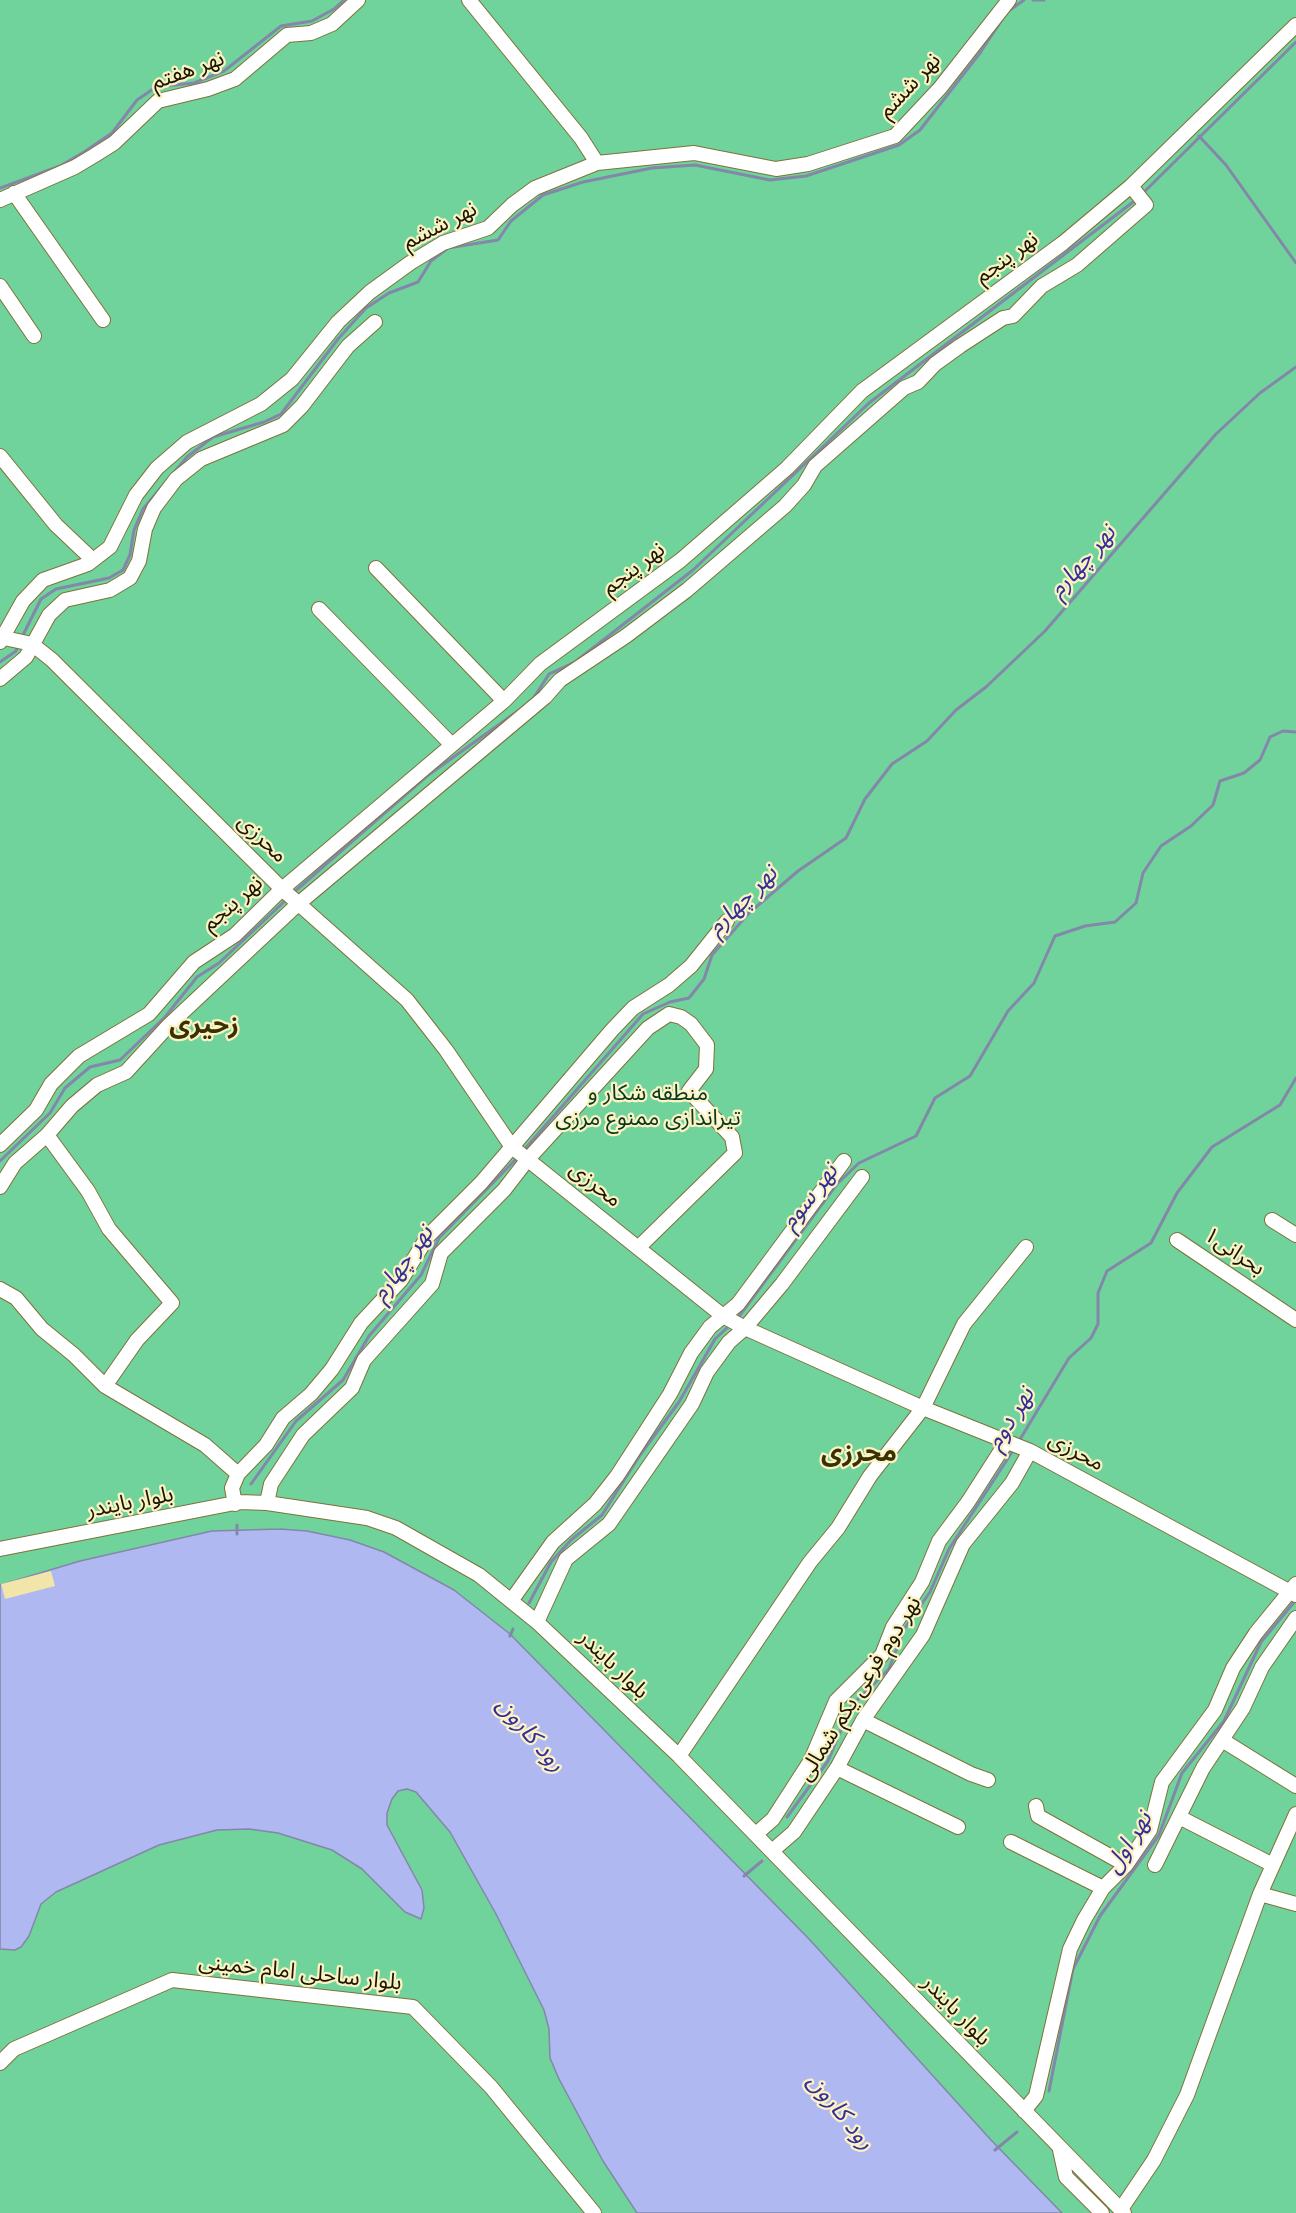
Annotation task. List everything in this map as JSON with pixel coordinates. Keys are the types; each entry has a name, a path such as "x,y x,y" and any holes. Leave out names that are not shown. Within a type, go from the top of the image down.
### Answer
{"street":[{"name":"نهر هفتم","path":"0,200 75,167 96,155 114,143 158,101 208,89 235,79 286,35 311,33 332,24 358,0"},
{"path":"469,0 581,138 597,163"},
{"name":"نهر ششم","path":"4,639 23,601 43,580 93,560 110,547 136,495 157,468 187,442 261,404 292,379 339,322 370,292 443,243 488,228 512,205 535,188 597,163 694,153 776,169 808,164 895,136 940,88 1009,0"},
{"name":"نهر پنجم","path":"0,1187 15,1163 47,1135 72,1106 97,1085 126,1072 290,896 451,744 504,701 540,664 699,545 787,468 862,391 1035,278 1137,193 1296,25"},
{"path":"14,193 103,320"},
{"name":"نهر پنجم","path":"0,1144 36,1110 51,1084 79,1056 148,1014 194,962 290,896 545,697 560,680 626,636 687,590 785,506 804,485 815,466 904,388 918,382 935,364 960,346 1003,318 1013,316 1035,278 1077,265 1146,205 1137,193"},
{"path":"0,286 34,336"},
{"path":"0,679 26,657 29,643 49,615 65,600 110,590 130,578 139,561 145,529 154,508 176,479 201,459 283,425 302,406 348,346 375,322"},
{"path":"0,456 57,525 93,560"},
{"path":"376,568 504,701"},
{"path":"319,609 451,744"},
{"name":"محرزی","path":"4,639 29,643 52,660 290,896 407,1000 521,1153 734,1322 923,1408 1018,1446 1294,1591"},
{"path":"267,1503 270,1484 303,1435 352,1388 364,1359 432,1284 441,1253 504,1190 521,1153 612,1030 633,1008 669,985 691,966 727,921"},
{"path":"235,1504 232,1488 238,1474 266,1445 283,1419 311,1394 332,1370 361,1323 402,1280 428,1236 482,1183 521,1153 648,1028 669,1014 681,1017 691,1024 707,1045 706,1069 689,1091 732,1137 735,1154 640,1246"},
{"path":"47,1135 88,1191 109,1229 172,1303 137,1340 105,1386"},
{"path":"537,1622 566,1559 609,1524 692,1404 707,1372 729,1342 738,1304 844,1161"},
{"path":"511,1600 553,1542 595,1504 617,1476 670,1394 691,1353 710,1327 734,1322 862,1177"},
{"path":"1272,1220 1296,1235"},
{"name":"بحرانی۱","path":"1177,1240 1296,1320"},
{"path":"679,1756 810,1562 838,1528 870,1476 923,1408 964,1324 1026,1248"},
{"path":"0,1289 16,1298 42,1329 105,1386 205,1445 238,1474"},
{"path":"756,1834 773,1819 811,1760 836,1701 882,1655 893,1627 922,1582 939,1541 968,1502 1018,1446"},
{"name":"نهر دوم فرعی یکم شمالی","path":"772,1851 794,1832 837,1768 863,1720 923,1635 963,1545 1012,1484 1018,1446"},
{"name":"بلوار بایندر","path":"0,1549 235,1504 267,1503 367,1518 396,1528 479,1575 537,1622 679,1756 1060,2150 1123,2211"},
{"path":"1024,2111 1036,2096 1070,1949 1103,1888 1126,1865 1150,1830 1162,1782 1215,1710 1233,1668 1256,1634 1294,1591"},
{"path":"1155,1865 1203,1768 1243,1708 1262,1667 1296,1618"},
{"path":"863,1720 971,1774 988,1780"},
{"path":"1222,1740 1296,1786"},
{"path":"837,1768 958,1827"},
{"path":"1036,1806 1038,1816 1126,1865"},
{"path":"1123,2211 1154,2160 1187,2095 1260,1894 1296,1814"},
{"path":"1179,1816 1273,1865"},
{"path":"1011,1842 1103,1888"},
{"path":"1260,1894 1296,1904"},
{"name":"بلوار ساحلی امام خمینی","path":"0,2063 14,2049 172,1980 413,2007 491,2087 594,2213"},
{"name":"بلوار بایندر","path":"1060,2150 1066,2178 1102,2213"}],"green space":[{"name":"منطقه شکار و تیراندازی ممنوع مرزی","path":"0,0 1296,0 1296,2213 0,2213"}],"water":[{"name":"رود کارون","path":"280,1529 307,1531 350,1540 384,1552 454,1590 510,1634 810,1940 991,2140 1062,2213 637,2213 603,2161 559,2079 550,2058 549,2029 544,2010 496,1914 450,1832 416,1792 407,1789 398,1791 392,1799 387,1813 387,1825 422,1890 424,1908 421,1919 405,1912 362,1869 332,1850 278,1833 249,1829 217,1830 159,1845 56,1892 41,1904 29,1936 21,1947 15,1950 0,1949 0,1585 80,1561 212,1531"}],"pier":[{"path":"51,1571 55,1586 5,1599 1,1584"}],"waterway":[{"path":"0,188 60,166 84,152 112,133 137,100 156,87 194,83 224,71 281,26 312,21 334,9 344,0"},
{"path":"1007,12 1024,0"},
{"path":"1033,0 1044,0"},
{"path":"22,637 41,599 56,589 109,578 123,570 130,555 134,530 143,509 187,457 213,437 264,422 281,414 338,339 366,308 389,293 418,282 431,261 448,248 498,240 511,221 543,195 583,182 652,168 695,165 770,180 806,176 899,145 920,130 980,53 1003,18"},
{"path":"1142,194 1296,42"},
{"path":"1199,136 1226,165 1296,263"},
{"path":"531,702 549,674 575,662 693,570 869,403 1137,199"},
{"name":"نهر چهارم","path":"523,1151 643,1014 670,1002 689,998 704,979 712,955 749,913 798,871 846,838 865,799 892,764 927,741 956,710 986,687 1045,631 1216,434 1260,393 1296,367"},
{"path":"0,662 16,651 18,646"},
{"path":"293,893 427,776 518,711"},
{"name":"نهر سوم","path":"737,1319 837,1184 859,1163 916,1136 935,1098 970,1076 1008,1011 1034,983 1055,936 1085,926 1115,922 1136,903 1143,873 1161,846 1191,826 1213,805 1220,781 1244,773 1260,760 1270,737 1283,731 1296,732"},
{"path":"0,1161 50,1113 65,1088 90,1067 120,1060 165,1017 197,977 219,963 288,898"},
{"name":"نهر دوم","path":"1019,1441 1069,1358 1091,1338 1098,1324 1098,1293 1107,1271 1151,1243 1177,1193 1212,1147 1280,1105 1296,1078"},
{"name":"نهر چهارم","path":"251,1484 296,1421 343,1380 369,1336 421,1275 439,1238 519,1156"},
{"name":"نهر سوم","path":"529,1603 551,1562 571,1540 602,1515 640,1455 679,1402 715,1339 730,1325"},
{"name":"نهر دوم","path":"787,1817 828,1761 851,1706 889,1669 904,1629 930,1592 949,1549 1014,1449"},
{"path":"237,1525 237,1534"},
{"name":"نهر اول","path":"1049,2091 1073,1969 1100,1916 1159,1835 1182,1773 1224,1721 1261,1642 1296,1600"},
{"path":"510,1636 513,1629"},
{"path":"744,1876 762,1861"},
{"path":"995,2150 1017,2132"}],"district":[{"name":"زحیری","path":"204,1026"},
{"name":"محرزی","path":"859,1454"}]}
